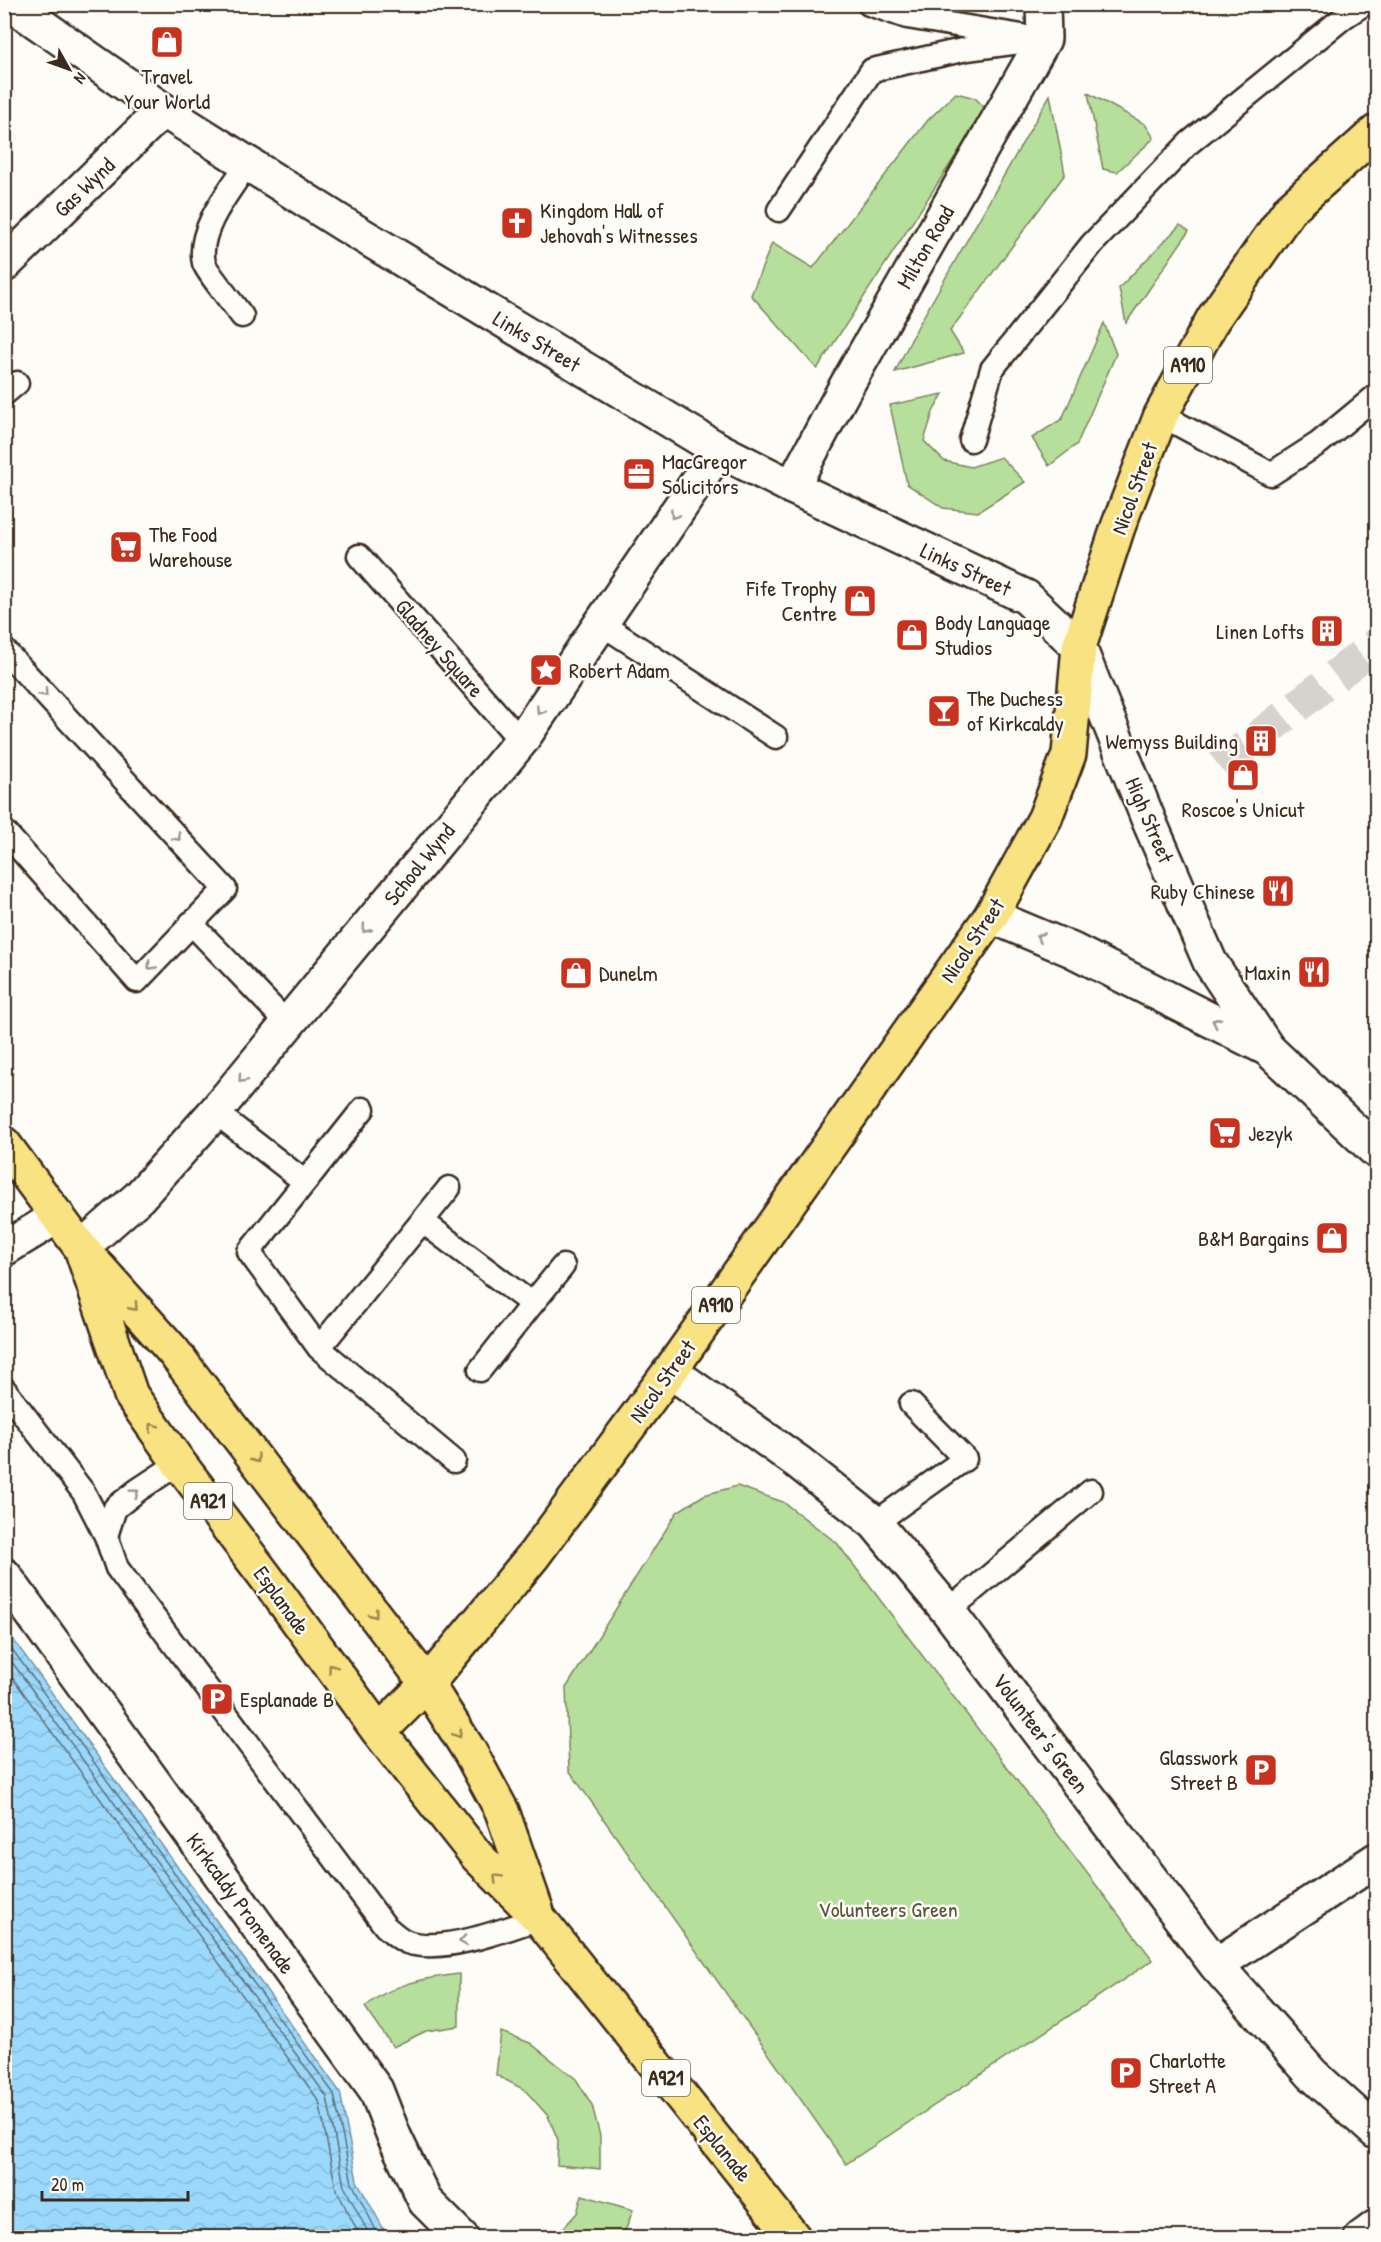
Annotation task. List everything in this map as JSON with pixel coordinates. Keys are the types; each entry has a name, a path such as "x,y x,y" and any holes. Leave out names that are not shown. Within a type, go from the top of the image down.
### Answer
{"main road":[{"name":"Nicol Street","path":"379,1732 427,1684 534,1555 670,1371 991,916 1045,818 1069,754 1079,647 1118,527 1161,415 1213,319 1290,209 1377,132"},
{"name":"Esplanade","path":"8,1155 81,1248 173,1351 427,1684 470,1752 502,1811 539,1918"},
{"name":"Esplanade","path":"81,1248 131,1395 179,1463 379,1732 477,1856 539,1918 794,2238"}],"street":[{"name":"Links Street","path":"11,4 163,110 345,225 718,450 1026,597 1079,647"},
{"path":"1043,4 1044,39"},
{"name":"Milton Road","path":"792,487 844,390 1044,39"},
{"name":"Gas Wynd","path":"4,265 163,110"},
{"name":"School Wynd","path":"81,1248 139,1197 215,1112 520,741 718,450"},
{"name":"High Street","path":"1079,647 1149,821 1210,962 1268,1049 1377,1151"},
{"name":"High Street","path":"991,916 1072,950 1268,1049"},
{"path":"4,1250 58,1216"},
{"name":"Volunteer's Green","path":"670,1371 798,1462 875,1523 948,1611 1216,1965 1312,2074 1377,2132"},
{"name":"Kirkcaldy Promenade","path":"4,1575 376,2090 394,2136 425,2200 462,2238"},
{"path":"1216,1965 1377,1860"},
{"path":"1361,2238 1377,2227"}],"lane":[{"path":"869,4 907,16 1044,39"},
{"path":"971,440 992,369 1092,243 1189,143 1344,16 1364,4"},
{"path":"779,210 872,70 967,50 1044,39"},
{"path":"242,316 204,264 205,241 212,218 248,163"},
{"path":"1161,415 1271,474 1319,443 1377,396"},
{"name":"Gladney Square","path":"359,556 520,741"},
{"path":"600,623 776,737"},
{"path":"4,650 225,889 137,981 4,831"},
{"path":"191,923 288,1024"},
{"path":"363,1108 249,1252 319,1348 454,1461"},
{"path":"215,1112 305,1182"},
{"path":"319,1348 449,1188"},
{"path":"422,1221 532,1305"},
{"path":"480,1370 563,1266"},
{"path":"4,1389 84,1493 106,1536 117,1568 384,1926 406,1942 424,1945 489,1936 539,1918"},
{"path":"875,1523 965,1459 911,1404"},
{"path":"106,1536 115,1508 179,1463"},
{"path":"948,1611 1090,1491"}],"green space":[{"path":"956,93 975,98 986,109 817,369 751,295 772,243 813,268 928,120"},
{"path":"1088,93 1145,124 1154,138 1117,172 1103,169"},
{"path":"1050,95 1065,174 950,331 964,353 895,372 918,326"},
{"path":"1180,225 1189,231 1126,323 1119,288"},
{"path":"1104,323 1116,354 1077,444 1049,466 1032,438 1062,419"},
{"path":"943,394 933,412 924,441 944,461 971,467 1001,457 1025,482 978,512 943,508 907,484 890,405"},
{"name":"Volunteers Green","path":"737,1486 783,1502 837,1543 1153,1960 846,2164 569,1770 566,1688 677,1512 704,1495"},
{"path":"459,1974 459,2026 426,2031 393,2047 365,2007 386,1993 409,1983"},
{"path":"501,2032 530,2043 576,2079 592,2105 600,2136 600,2169 557,2165 558,2140 548,2116 525,2090 496,2075"},
{"path":"582,2195 633,2210 623,2237 555,2237 577,2213"}],"water":[{"path":"5,1628 340,2092 357,2181 388,2237 5,2237"}],"tunnel":[{"path":"1220,767 1376,644"}],"place":[{"name":"Travel Your World","path":"167,42"},
{"name":"Kingdom Hall of Jehovah's Witnesses","path":"517,223"},
{"name":"MacGregor Solicitors","path":"639,474"},
{"name":"The Food Warehouse","path":"126,547"},
{"name":"Fife Trophy Centre","path":"860,601"},
{"name":"Linen Lofts","path":"1327,631"},
{"name":"Body Language Studios","path":"912,635"},
{"name":"Robert Adam","path":"546,670"},
{"name":"The Duchess of Kirkcaldy","path":"944,711"},
{"name":"Wemyss Building","path":"1261,741"},
{"name":"Roscoe's Unicut","path":"1243,775"},
{"name":"Ruby Chinese","path":"1278,891"},
{"name":"Maxin","path":"1314,972"},
{"name":"Dunelm","path":"576,973"},
{"name":"Jezyk","path":"1225,1133"},
{"name":"B&M Bargains","path":"1332,1238"},
{"name":"Esplanade B","path":"217,1699"},
{"name":"Glasswork Street B","path":"1261,1770"},
{"name":"Charlotte Street A","path":"1126,2073"}]}
